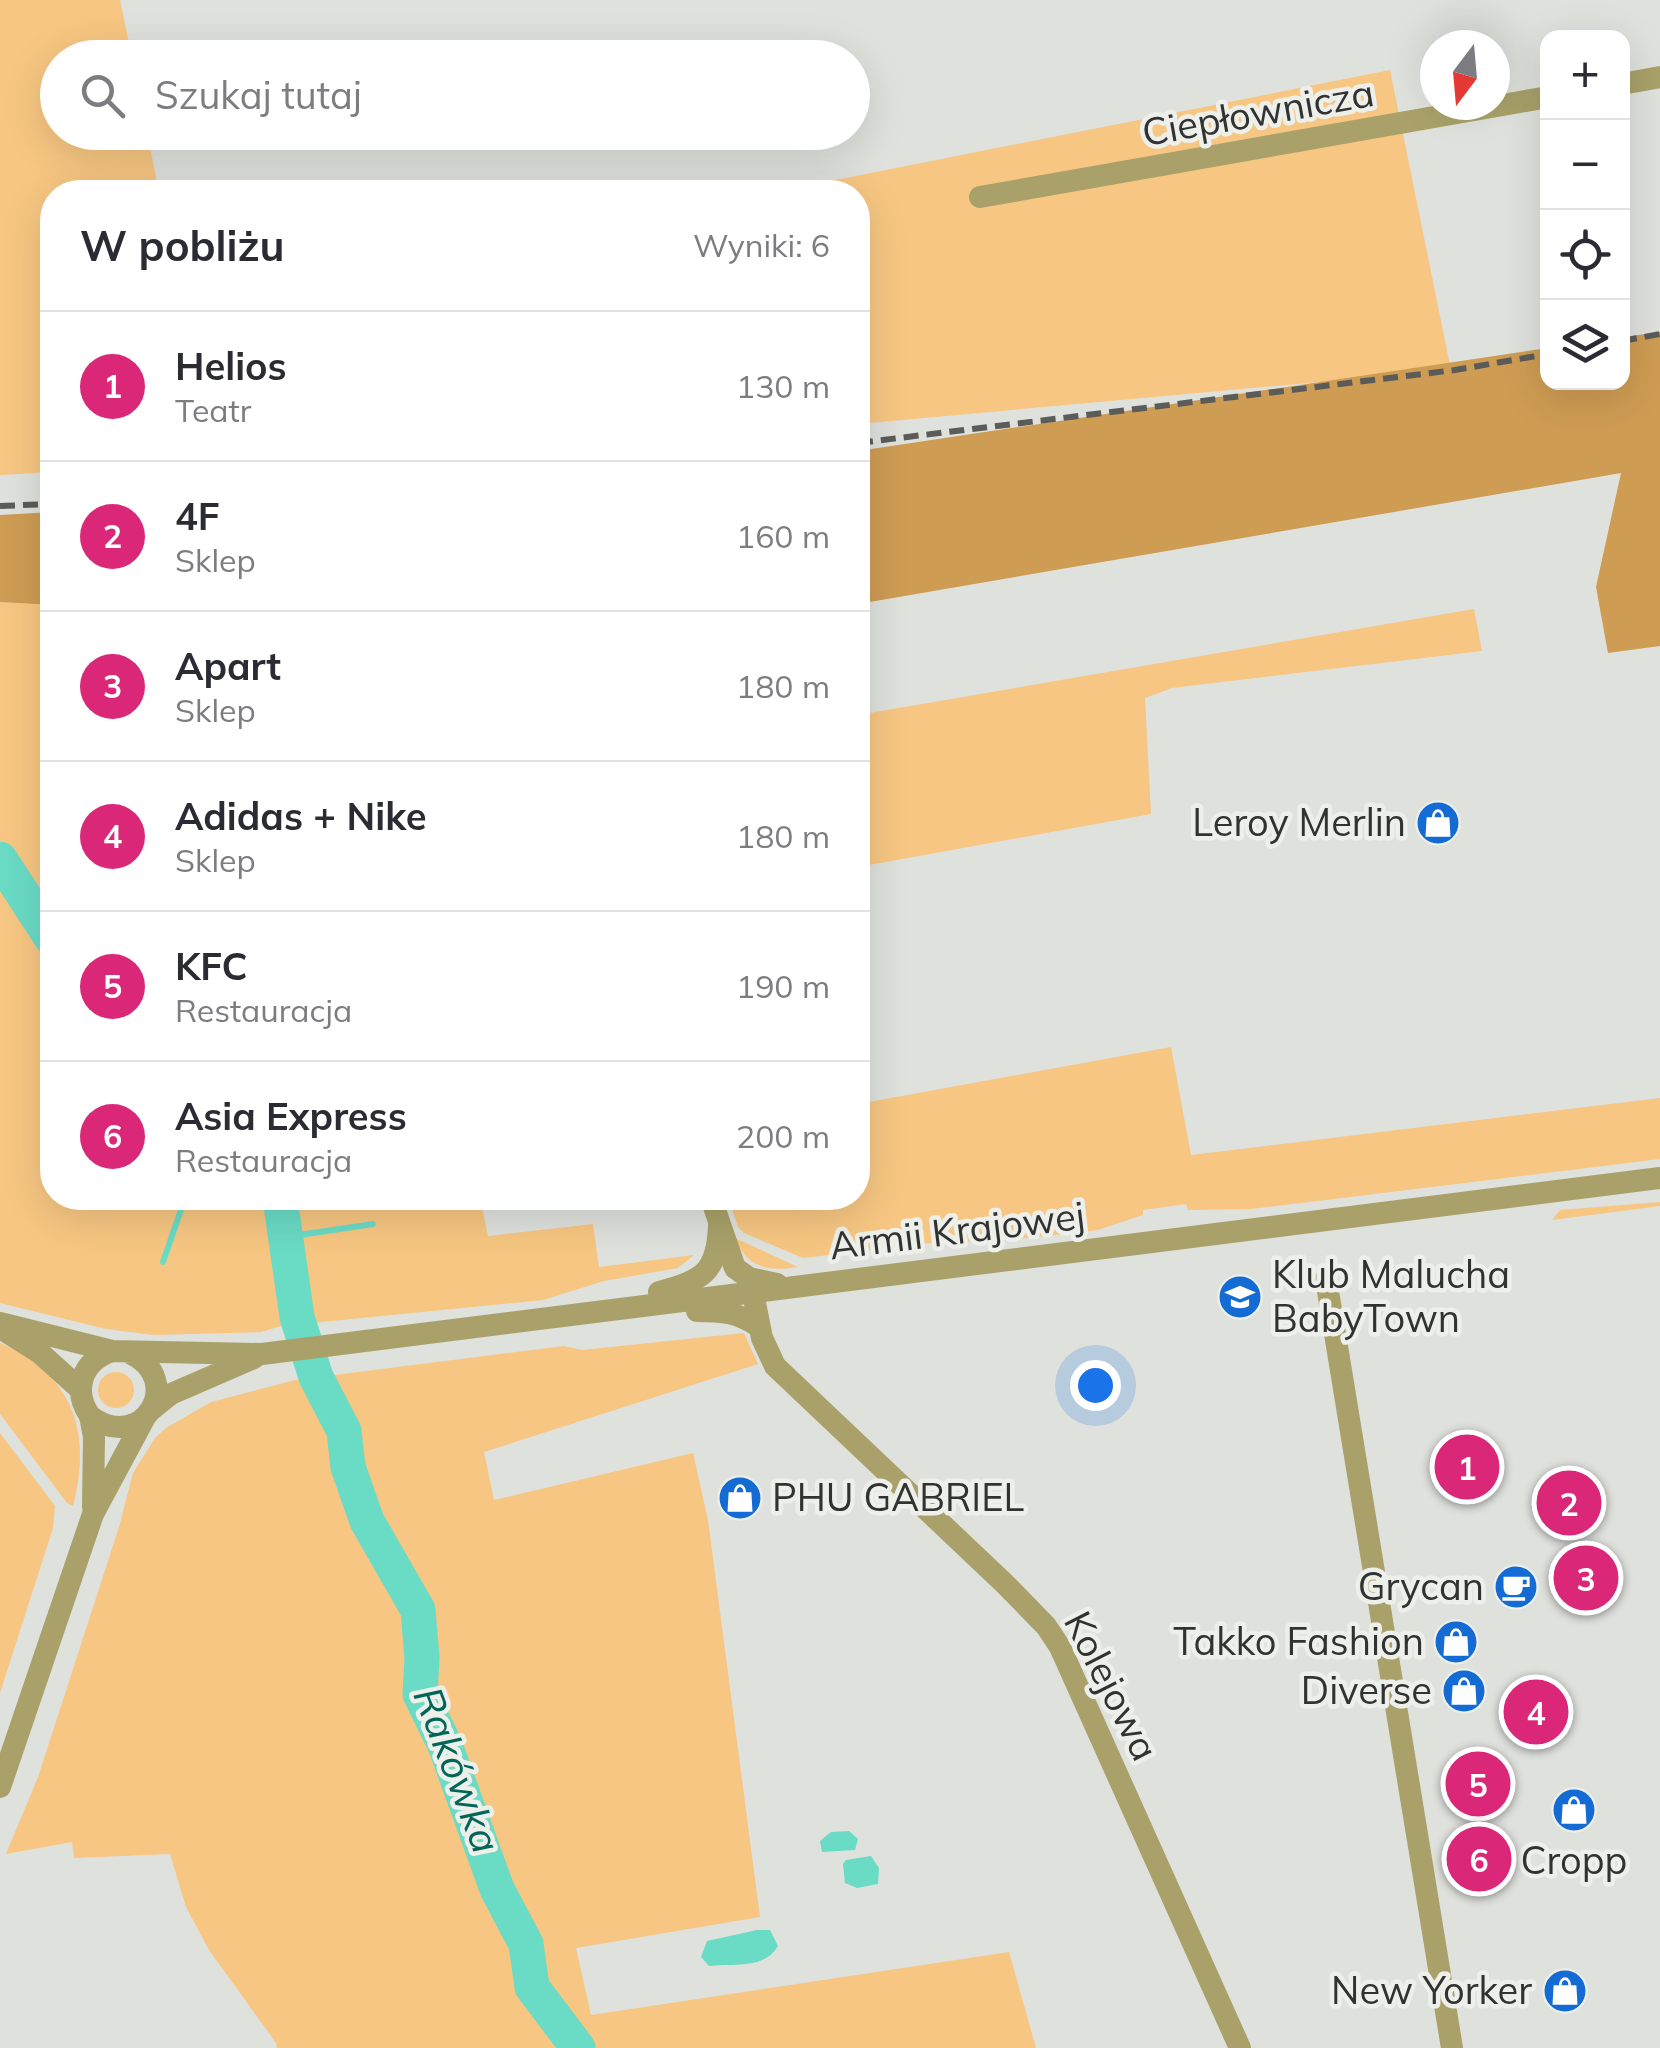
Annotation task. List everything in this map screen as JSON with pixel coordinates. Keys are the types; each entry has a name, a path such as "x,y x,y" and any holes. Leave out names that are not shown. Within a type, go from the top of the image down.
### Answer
{"street":[{"path":"1630,83 1660,77"},
{"name":"Ciepłownicza","path":"980,197 1540,98"},
{"name":"Armii Krajowej","path":"0,1326 121,1352 262,1354 1660,1178"},
{"path":"714,1210 735,1268 749,1278 795,1287"},
{"path":"593,1311 690,1283 704,1274 718,1254 719,1226"},
{"path":"1326,1279 1452,2048"},
{"path":"593,1311 724,1311 742,1315 759,1327 772,1304 795,1287"},
{"name":"Kolejowa","path":"753,1292 767,1354 776,1366 1017,1596 1060,1647 1240,2048"},
{"path":"0,1326 40,1353 80,1389"},
{"path":"0,1787 93,1514 155,1401 156,1381 147,1364 121,1352 94,1360 86,1368 80,1389 90,1416 94,1450 93,1514"},
{"name":"Armii Krajowej","path":"148,1414 171,1394 262,1354"},
{"path":"90,1416 100,1423 123,1428 148,1414"}],"shaded area":[{"path":"0,0 120,0 128,40 40,40 40,150 150,150 157,180 40,180 40,473 0,475"},
{"path":"1390,70 1451,370 870,423 870,180 835,180"},
{"path":"1660,332 1660,646 1608,653 1596,587 1621,473 870,602 870,449 1540,349 1540,390 1630,390 1630,336"},
{"path":"40,513 40,604 0,602 0,515"},
{"path":"0,602 40,604 40,1210 483,1210 488,1236 593,1224 599,1267 694,1255 678,1268 604,1281 543,1300 281,1326 261,1332 154,1335 106,1329 0,1303"},
{"path":"1474,609 1482,651 1172,688 1145,698 1151,814 870,865 870,713"},
{"path":"1171,1047 1191,1155 1660,1098 1660,1159 1251,1209 1188,1210 1186,1204 1143,1210 1143,1215 1098,1230 993,1242 947,1241 803,1258 738,1227 732,1210 870,1210 870,1102"},
{"path":"1660,1202 1660,1206 1552,1220 1560,1210"},
{"path":"735,1238 798,1267 760,1266 746,1256"},
{"path":"744,1333 758,1364 484,1452 494,1500 693,1453 708,1520 760,1917 576,1948 591,2015 1009,1952 1036,2048 277,2048 209,1950 186,1907 170,1854 74,1858 72,1842 6,1854 38,1777 133,1473 166,1428 211,1402 295,1380 564,1346 582,1350"},
{"path":"0,1343 45,1372 61,1389 71,1409 80,1454 73,1506 0,1414"},
{"path":"116,1372 129,1377 134,1390 129,1403 116,1408 103,1403 98,1390 103,1377"},
{"path":"0,1433 55,1506 53,1528 0,1693"},
{"path":"849,1831 858,1839 855,1850 822,1852 820,1841 831,1832"},
{"path":"871,1856 879,1868 878,1884 857,1888 845,1883 846,1860"},
{"path":"770,1930 778,1946 765,1959 709,1966 701,1957 707,1941"}],"waterway":[{"name":"Rakówka","path":"0,859 40,921"},
{"path":"163,1262 181,1210"},
{"name":"Rakówka","path":"282,1210 297,1317 316,1377 344,1431 348,1467 367,1521 418,1610 420,1694 445,1745 497,1889 526,1944 532,1987 578,2048"},
{"path":"286,1237 373,1224"}],"railway":[{"path":"1630,340 1660,334"},
{"path":"870,442 1455,370 1540,355"},
{"path":"0,506 40,504"}],"place":[{"name":"Leroy Merlin","path":"1438,823"},
{"name":"Klub Malucha BabyTown","path":"1240,1297"},
{"name":"Helios","path":"1467,1467"},
{"name":"PHU GABRIEL","path":"740,1498"},
{"name":"4F","path":"1569,1503"},
{"name":"Apart","path":"1586,1578"},
{"name":"Grycan","path":"1516,1587"},
{"name":"Takko Fashion","path":"1456,1642"},
{"name":"Diverse","path":"1464,1691"},
{"name":"Adidas + Nike","path":"1536,1712"},
{"name":"KFC","path":"1478,1784"},
{"name":"Cropp","path":"1574,1810"},
{"name":"Asia Express","path":"1479,1859"},
{"name":"New Yorker","path":"1565,1991"}]}
